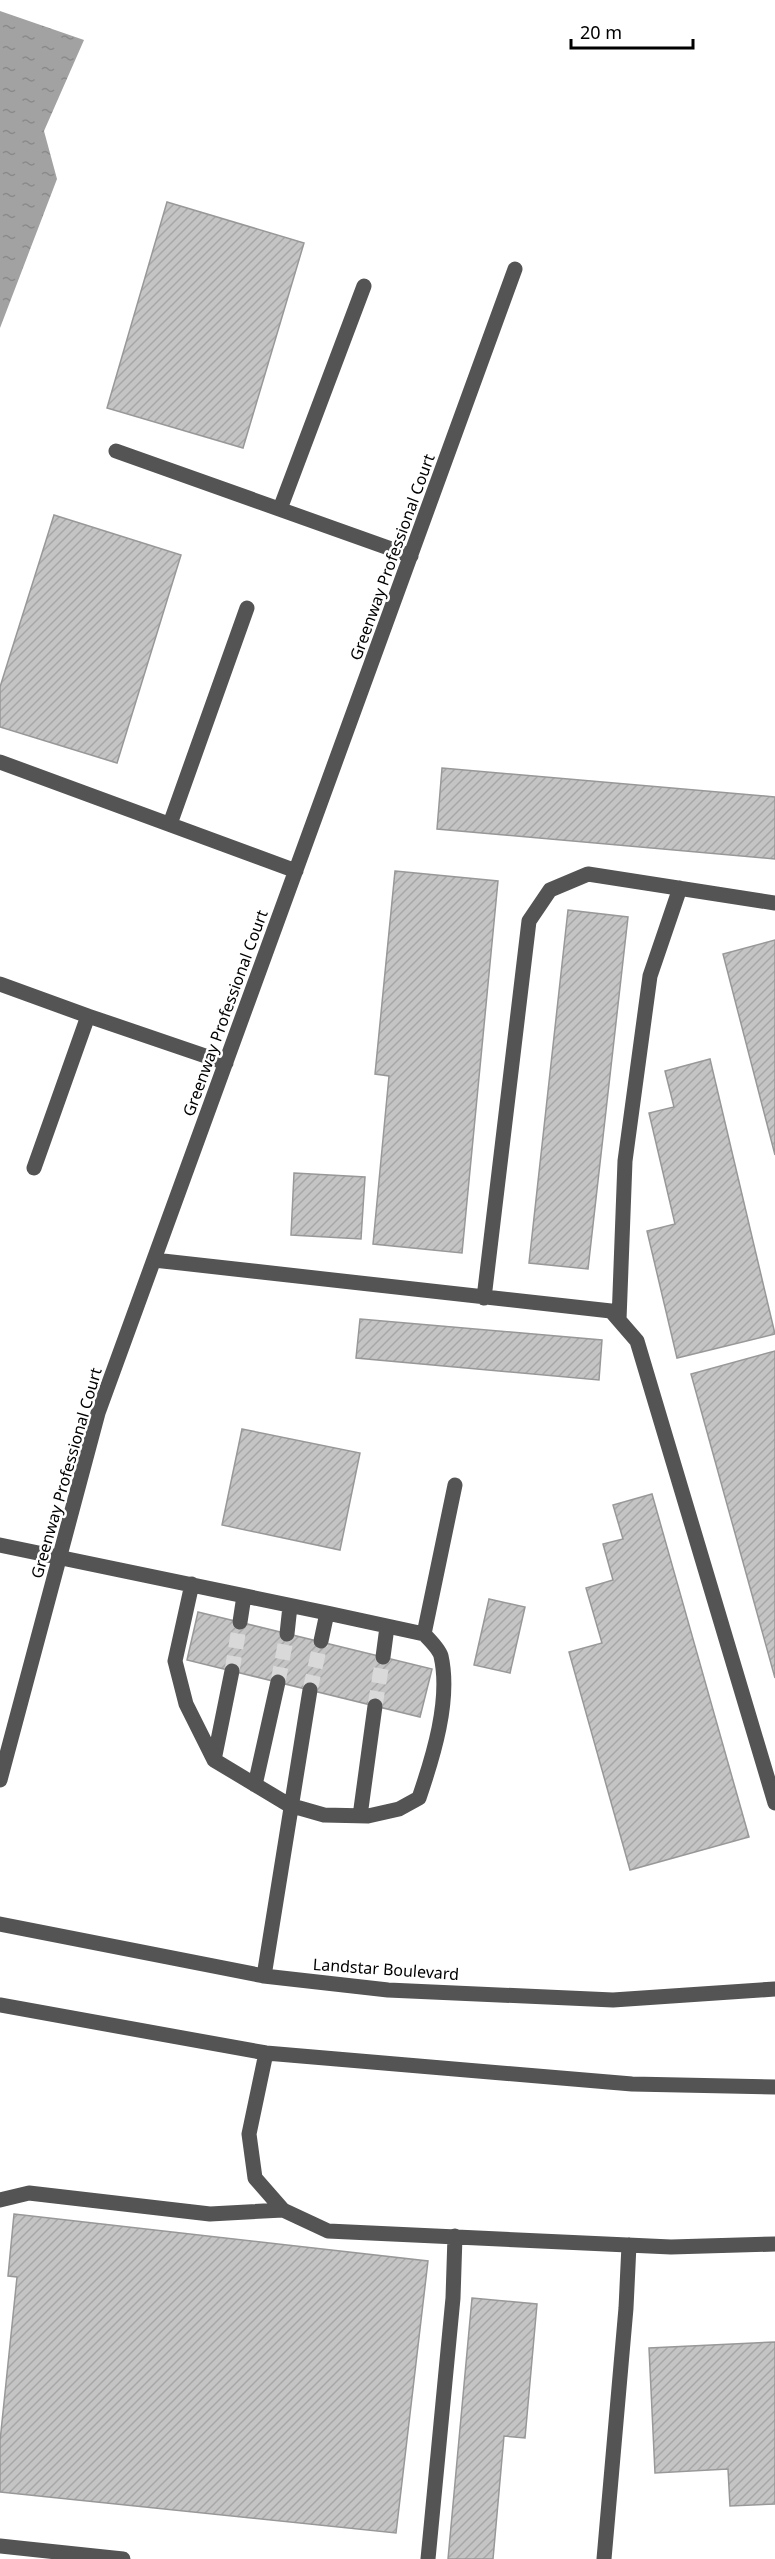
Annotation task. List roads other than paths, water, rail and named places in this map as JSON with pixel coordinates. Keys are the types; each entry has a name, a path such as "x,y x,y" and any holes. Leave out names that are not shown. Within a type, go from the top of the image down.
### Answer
{"street":[{"name":"Greenway Professional Court","path":"0,1780 98,1413 516,268"},
{"path":"280,509 364,286"},
{"path":"116,451 411,555"},
{"path":"170,824 248,608"},
{"path":"0,762 296,872"},
{"path":"484,1298 528,921 550,890 588,874 775,903"},
{"path":"619,1320 625,1161 650,976 680,888"},
{"path":"0,984 226,1063"},
{"path":"34,1168 88,1016"},
{"path":"154,1260 612,1311 637,1341 775,1803"},
{"path":"424,1634 455,1485"},
{"path":"0,1545 60,1556 192,1584 387,1627 424,1634 441,1654 443,1684 436,1748 419,1798 399,1809 360,1816 324,1815 289,1804 214,1760 186,1704 175,1661 192,1584"},
{"path":"240,1622 244,1596"},
{"path":"287,1634 290,1606"},
{"path":"321,1641 327,1614"},
{"path":"383,1657 387,1627"},
{"path":"214,1760 232,1671"},
{"path":"255,1785 278,1682"},
{"path":"264,1976 289,1804 310,1690"},
{"path":"360,1816 375,1706"},
{"name":"Landstar Boulevard","path":"0,1924 264,1976 387,1990 614,2000 775,1989"},
{"path":"0,2005 266,2053 632,2084 775,2087"},
{"path":"266,2053 249,2134 255,2178 284,2210 328,2231 628,2245 775,2244"},
{"path":"0,2200 28,2193 210,2214 284,2210"},
{"path":"429,2559 453,2298 455,2236"},
{"path":"604,2559 626,2308 628,2245"},
{"path":"0,2546 123,2559"}],"water":[{"path":"0,11 84,40 44,131 57,179 0,328"}],"tunnel":[{"path":"232,1671 240,1622"},
{"path":"278,1682 287,1634"},
{"path":"310,1690 321,1641"},
{"path":"375,1706 383,1657"}]}
